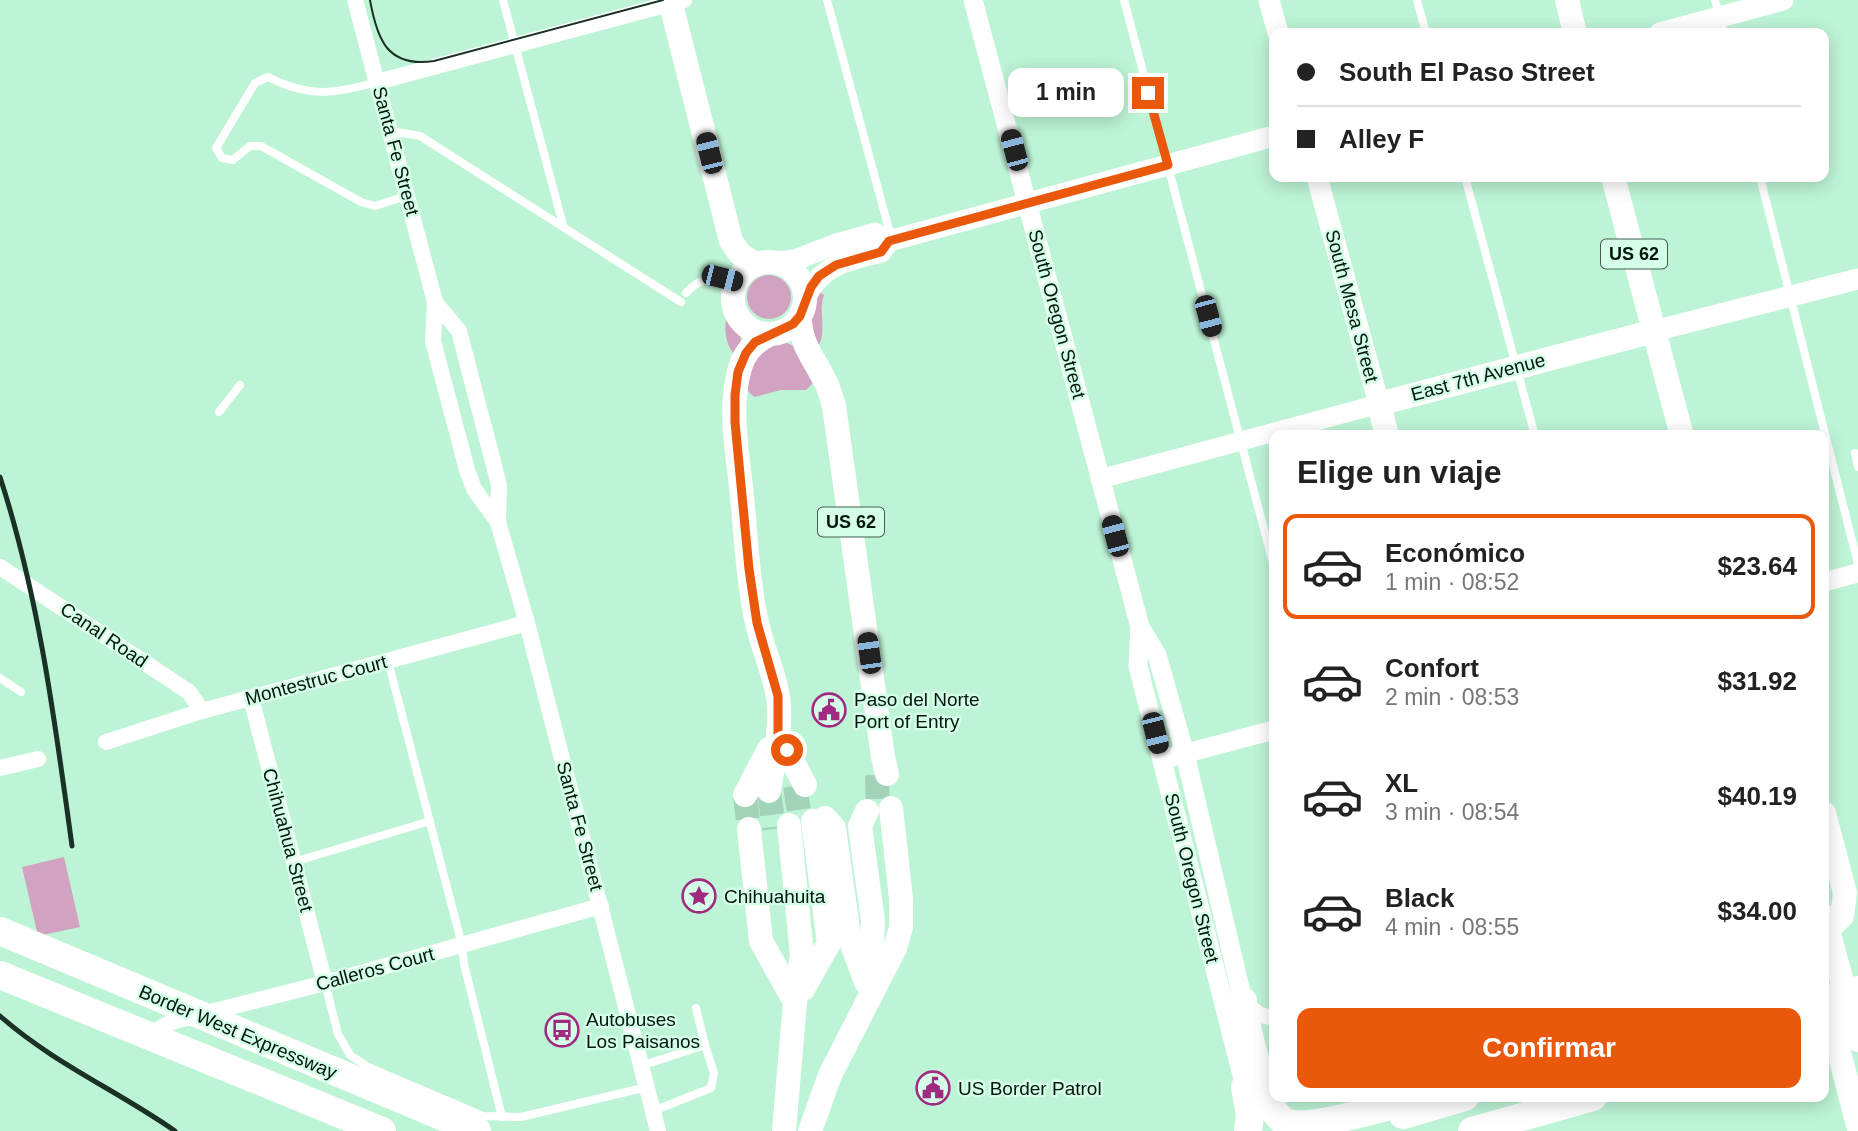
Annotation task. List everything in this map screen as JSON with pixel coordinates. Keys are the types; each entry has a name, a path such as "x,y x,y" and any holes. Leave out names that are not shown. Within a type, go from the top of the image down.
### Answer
{"highway":[{"name":"Border West Expressway","path":"0,931 477,1131"},
{"name":"Border West Expressway","path":"0,975 382,1131"},
{"path":"1829,997 1858,990"},
{"path":"1243,1001 1244,1018 1268,1102 1287,1123 1317,1126 1403,1102"},
{"path":"1829,1032 1858,1023"},
{"path":"1245,1087 1250,1115 1248,1131"},
{"path":"1346,1131 1448,1102"},
{"path":"1472,1131 1575,1102"}],"main road":[{"path":"1269,0 1277,28"},
{"path":"1567,0 1575,28"},
{"path":"1678,28 1783,0"},
{"name":"US 62","path":"675,1 732,241 737,251 746,259 787,266 796,273 804,289 800,331 803,343 826,382 834,406 882,769"},
{"path":"778,733 776,790 778,696 757,623 735,422 735,395 740,366 755,342 786,329 803,308 815,281 828,270 846,261 881,252 890,240 1269,137"},
{"name":"South Mesa Street","path":"1318,182 1386,430"},
{"name":"US 62","path":"1615,182 1680,430"},
{"path":"770,334 750,328 737,314 734,292 737,281 749,268 795,260 875,233 890,240"},
{"name":"East 7th Avenue","path":"1379,404 1858,279"},
{"path":"810,1131 830,1075 895,948 901,927 901,899 879,810"},
{"path":"787,825 834,828 849,936 870,993"},
{"path":"784,1131 795,1002 802,955 787,825"},
{"path":"787,825 761,941 795,1002"},
{"path":"1829,832 1845,894 1842,916 1829,928"},
{"path":"1829,933 1858,1040"},
{"path":"1829,1017 1858,1125"}],"street":[{"name":"Santa Fe Street","path":"355,0 409,195 435,302 433,341 467,470 474,489 498,522"},
{"name":"South Oregon Street","path":"973,0 1140,627 1157,655 1185,754 1243,1001"},
{"path":"377,82 675,1"},
{"name":"Santa Fe Street","path":"435,302 459,331 499,485 498,522 527,623 658,1131"},
{"name":"East 7th Avenue","path":"1282,430 1379,404"},
{"name":"East 7th Avenue","path":"1100,479 1269,433"},
{"name":"Canal Road","path":"0,567 189,692 202,711"},
{"path":"1829,581 1858,573"},
{"name":"Montestruc Court","path":"106,742 202,711 527,623"},
{"name":"South Oregon Street","path":"1140,627 1138,666 1245,1087"},
{"name":"Chihuahua Street","path":"251,698 325,983"},
{"path":"1161,760 1269,731"},
{"path":"0,768 38,759"},
{"name":"Calleros Court","path":"152,1035 175,1021 325,983 601,906"},
{"path":"1243,1001 1257,1013 1269,1017"}],"lane":[{"path":"503,0 563,225"},
{"path":"827,0 890,240"},
{"path":"1124,0 1269,548"},
{"path":"1417,0 1425,28"},
{"path":"377,82 343,92 324,94 287,87 268,77 255,83 216,148 222,158 233,160 250,146 261,146 361,202 375,206 409,195"},
{"path":"391,131 419,136 681,302"},
{"path":"1466,182 1533,430"},
{"path":"1761,182 1824,430"},
{"path":"686,293 702,280 711,278 737,281"},
{"path":"219,412 240,384"},
{"path":"1829,448 1858,564"},
{"path":"1855,453 1858,467"},
{"path":"388,661 462,945 464,964 502,1117"},
{"path":"0,678 21,692"},
{"path":"294,862 430,821"},
{"path":"325,983 338,1034 350,1055 368,1067 483,1116 521,1117 647,1087"},
{"path":"653,1111 712,1088 714,1073 696,1008"},
{"path":"641,1066 705,1045"}],"shaded area":[{"path":"769,275 784,282 791,297 784,312 769,319 754,312 747,297 754,282"},
{"path":"820,292 824,295 819,345 809,338 812,308"},
{"path":"727,316 741,338 735,355 726,337"},
{"path":"785,342 793,346 813,383 806,390 781,390 755,397 747,386 751,361 775,343"},
{"path":"64,857 80,927 38,936 22,867"}],"tunnel":[{"path":"877,775 878,810"},
{"path":"795,786 801,825"},
{"path":"769,791 774,829"},
{"path":"745,795 749,829"}],"tram line":[{"path":"370,0 376,27 387,48 405,60 418,62 434,61 663,0"}],"railway":[{"path":"0,477 14,522 35,614 52,706 72,846"},
{"path":"0,1016 42,1048 175,1131"}],"place":[{"name":"Paso del Norte Port of Entry","path":"829,710"},
{"name":"Chihuahuita","path":"699,896"},
{"name":"Autobuses Los Paisanos","path":"562,1030"},
{"name":"US Border Patrol","path":"933,1088"}],"route":[{"path":"787,750 778,733 778,696 757,623 749,569 735,422 738,372 746,353 755,342 793,324 800,316 805,299 819,276 846,261 881,252 889,241 1168,165 1148,93"}]}
